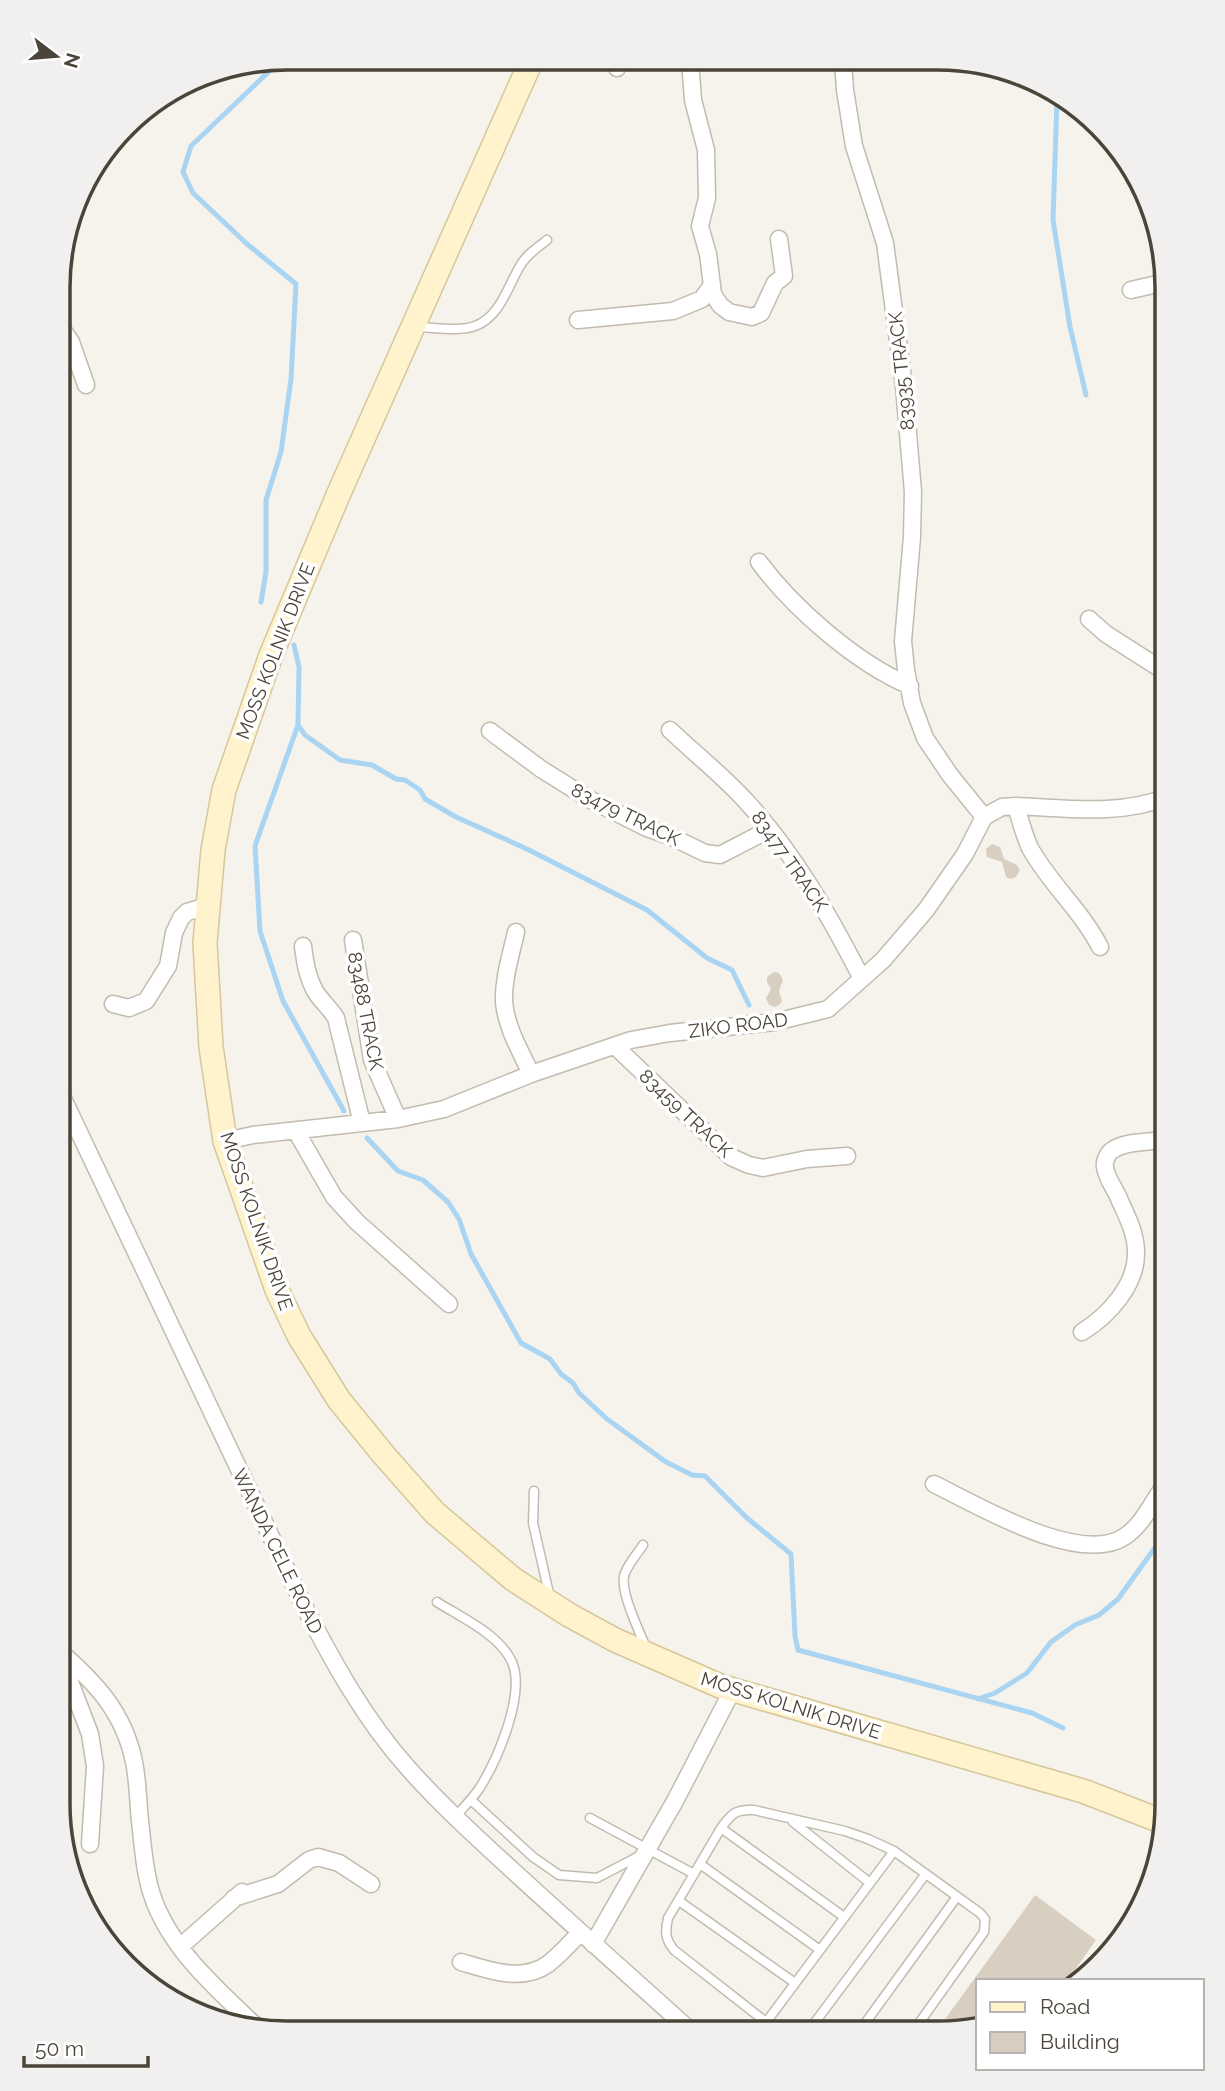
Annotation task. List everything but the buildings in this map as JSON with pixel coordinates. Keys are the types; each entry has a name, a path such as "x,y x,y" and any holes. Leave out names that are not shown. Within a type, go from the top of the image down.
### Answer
{"main road":[{"name":"MOSS KOLNIK DRIVE","path":"527,70 328,518 271,655 224,790 213,850 205,943 211,1046 225,1141 277,1290 299,1336 339,1400 383,1454 435,1513 513,1578 551,1604 615,1640 733,1689 1083,1791 1155,1819"}],"street":[{"path":"691,70 693,100 706,150 707,198 701,226 713,294 720,306 729,312 752,317 761,313 775,283 784,276 779,239"},
{"name":"83935 TRACK","path":"843,70 854,146 885,243 904,386 913,492 903,640 912,703 925,738 950,775 984,817"},
{"path":"578,320 673,311 702,299 712,285"},
{"path":"1131,290 1155,285"},
{"path":"70,341 86,385"},
{"path":"759,562 810,619 884,673 910,686"},
{"path":"1088,619 1106,634 1155,665"},
{"name":"83477 TRACK","path":"670,730 744,798 770,829 829,917 861,977"},
{"name":"83479 TRACK","path":"490,731 541,769 589,799 705,853 720,855 770,829"},
{"path":"984,817 1002,807 1124,809 1155,802"},
{"path":"1016,806 1029,846 1051,879 1089,926 1100,947"},
{"name":"ZIKO ROAD","path":"225,1141 254,1135 398,1119 444,1109 531,1073 650,1036 775,1022 828,1009 883,960 926,910 965,854 984,817"},
{"path":"113,1004 129,1008 146,1001 168,966 174,933 181,918 187,912 208,906"},
{"path":"516,932 505,1005 516,1040 531,1073"},
{"name":"83488 TRACK","path":"353,940 372,1060 398,1119"},
{"path":"303,946 307,974 316,993 336,1018 362,1122"},
{"name":"83459 TRACK","path":"615,1046 739,1162 763,1168 807,1159 847,1156"},
{"name":"WANDA CELE ROAD","path":"70,1113 302,1602 331,1658 369,1719 406,1767 455,1817 580,1933 680,2021"},
{"path":"296,1131 334,1198 449,1304"},
{"path":"1082,1332 1101,1320 1130,1281 1134,1267 1136,1251 1130,1224 1105,1167 1106,1159 1121,1146 1155,1141"},
{"path":"934,1484 1029,1531 1081,1544 1111,1543 1125,1536 1145,1516 1155,1501"},
{"path":"70,1661 92,1680 110,1703 123,1727 134,1762 144,1855 152,1894 164,1923 205,1977 246,2017"},
{"path":"70,1682 90,1734 95,1766 90,1844"},
{"path":"593,1944 733,1689"},
{"path":"234,1898 278,1884 309,1860 318,1857 339,1863 371,1884"},
{"path":"181,1946 254,1881"},
{"path":"461,1962 493,1971 532,1973 548,1964 580,1933"}],"lane":[{"path":"412,327 476,326 488,318 502,301 521,264 547,240"},
{"path":"534,1491 533,1523 551,1604"},
{"path":"643,1545 624,1574 623,1586 648,1654"},
{"path":"437,1602 491,1636 512,1662 514,1674 514,1700 501,1743 480,1787 455,1817"},
{"path":"471,1800 533,1857 559,1875 597,1878 647,1850"},
{"path":"894,1851 766,2021 674,1950 667,1941 665,1932 668,1918 721,1828 731,1814 739,1809 845,1831 894,1851 985,1919 985,1927 920,2021"},
{"path":"590,1818 694,1874"},
{"path":"791,1820 870,1883"},
{"path":"721,1828 844,1917"},
{"path":"700,1864 820,1950"},
{"path":"816,2021 925,1875"},
{"path":"867,2021 956,1898"},
{"path":"679,1901 795,1983"}],"waterway":[{"path":"261,602 266,572 266,500 281,452 291,379 296,284 247,244 193,193 183,172 191,146 270,70"},
{"path":"1057,106 1053,220 1070,327 1086,395"},
{"path":"294,645 299,667 298,725 255,846 260,931 283,1001 344,1111"},
{"path":"298,725 305,735 340,760 372,765 396,779 405,780 420,790 425,799 456,817 527,849 647,910 707,958 732,970 749,1005"},
{"path":"367,1138 398,1171 423,1180 448,1202 459,1219 471,1254 521,1343 550,1359 579,1393 607,1419 666,1462 692,1475 705,1476 747,1518 791,1554 798,1650 1032,1713 1063,1728"},
{"path":"978,1699 995,1693 1027,1673 1051,1642 1075,1625 1099,1615 1118,1599 1155,1548"}]}
